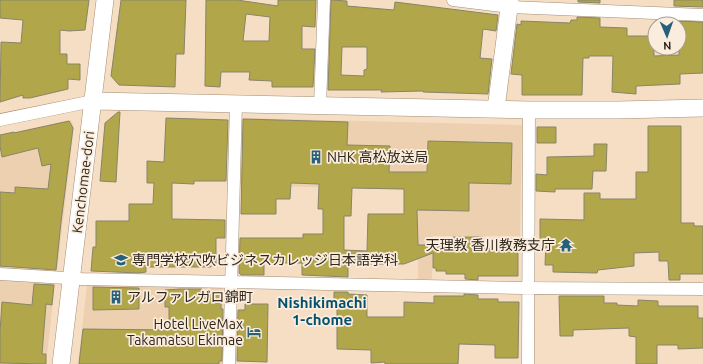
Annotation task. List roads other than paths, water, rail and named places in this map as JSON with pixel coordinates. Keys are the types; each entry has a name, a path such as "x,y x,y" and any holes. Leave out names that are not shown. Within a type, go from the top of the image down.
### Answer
{"street":[{"name":"Kenchomae-dori","path":"61,364 105,0"},
{"path":"320,105 324,0"},
{"path":"453,0 703,15"},
{"path":"496,109 510,3"},
{"path":"0,120 93,101 529,110 703,108"},
{"path":"229,364 236,103"},
{"path":"528,364 527,288 529,110"},
{"path":"0,274 71,279 527,288 703,289"}],"place":[{"name":"NHK 高松放送局","path":"316,157"},
{"name":"天理教 香川教務支庁","path":"566,245"},
{"name":"専門学校穴吹ビジネスカレッジ日本語学科","path":"121,260"},
{"name":"アルファレガロ錦町","path":"116,297"},
{"name":"Hotel LiveMax Takamatsu Ekimae","path":"254,332"}],"district":[{"name":"Nishikimachi 1-chome","path":"322,312"}]}
